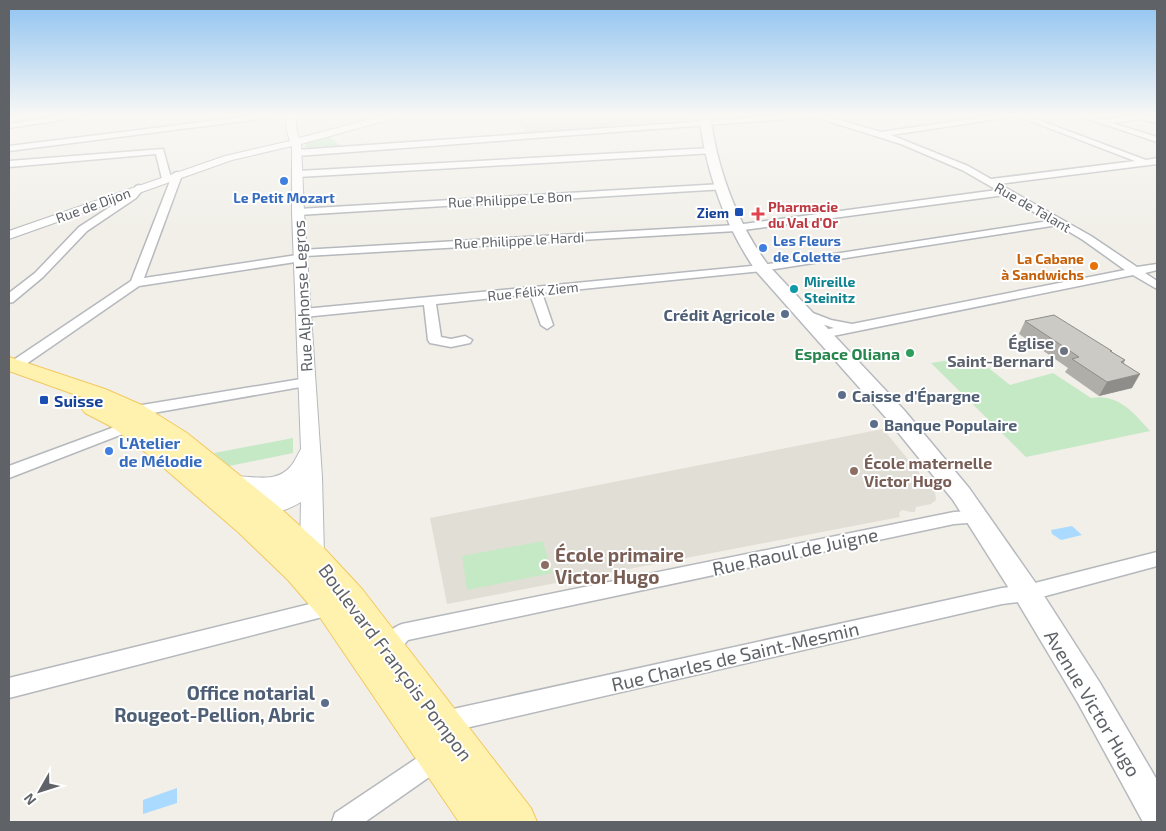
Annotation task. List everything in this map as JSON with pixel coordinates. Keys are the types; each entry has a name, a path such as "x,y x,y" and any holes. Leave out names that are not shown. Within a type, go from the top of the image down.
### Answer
{"main road":[{"name":"Avenue Victor Hugo","path":"712,154 736,228 749,251 762,268 896,415 961,494 1027,593 1089,694 1157,812"},
{"name":"Boulevard François Pompon","path":"11,369 101,411 132,419 178,440 261,507 312,554 351,598 517,822"},
{"name":"Boulevard François Pompon","path":"132,419 159,451 266,540 306,579 330,607 482,822"},
{"path":"159,451 196,469 232,500 242,505 261,507 266,540"}],"street":[{"path":"9,164 128,154"},
{"path":"160,154 162,165 172,177"},
{"path":"172,177 229,158 258,154"},
{"name":"Rue Alphonse Legros","path":"297,154 298,212 310,449 302,478 312,554"},
{"path":"298,174 661,154"},
{"name":"Rue de Talant","path":"932,154 965,168 1060,222 1157,286"},
{"path":"1125,154 1147,162"},
{"path":"989,182 1157,161"},
{"path":"11,369 136,283 172,177"},
{"name":"Rue de Dijon","path":"9,235 172,177"},
{"name":"Rue Philippe Le Bon","path":"298,212 722,187"},
{"path":"9,299 39,275 83,229 133,196 139,188"},
{"name":"Rue Philippe le Hardi","path":"136,283 301,255 736,228 1005,192"},
{"name":"Rue Félix Ziem","path":"304,313 762,268 1060,222"},
{"path":"823,334 1014,294 1157,268"},
{"path":"534,290 547,325"},
{"path":"430,302 433,333 436,340 451,343 465,340"},
{"path":"804,314 828,323 856,327"},
{"path":"9,472 132,419 307,382"},
{"path":"232,483 262,486 302,478 309,484 285,502 261,507"},
{"name":"Rue Raoul de Juigne","path":"387,648 402,632 954,518 975,517"},
{"path":"1027,593 1157,559"},
{"name":"Rue Charles de Saint-Mesmin","path":"444,722 992,598 1027,593"},
{"path":"9,688 330,607"},
{"path":"344,822 437,758"}],"shaded area":[{"name":"École primaire Victor Hugo","path":"883,429 935,492 936,500 931,504 916,507 915,512 902,510 899,513 900,517 447,604 430,518"}],"green space":[{"path":"966,360 976,368 985,365 1010,385 1053,373 1091,398 1101,397 1117,401 1131,411 1150,431 1026,457 931,363"},
{"path":"293,438 293,453 229,466 214,453"},
{"path":"543,541 552,573 467,590 462,556"}],"water":[{"path":"1072,526 1082,535 1061,540 1052,534 1051,530"},
{"path":"177,788 177,803 143,814 143,800"}],"building":[{"path":"1054,315 1112,351 1110,351 1125,360 1121,362 1140,374 1107,382 1072,359 1079,357 1025,321"}],"place":[{"name":"Le Petit Mozart","path":"284,181"},
{"name":"Ziem","path":"739,212"},
{"name":"Pharmacie du Val d'Or","path":"758,214"},
{"name":"Les Fleurs de Colette","path":"763,248"},
{"name":"La Cabane à Sandwichs","path":"1094,266"},
{"name":"Mireille Steinitz","path":"794,289"},
{"name":"Crédit Agricole","path":"785,314"},
{"name":"Église Saint-Bernard","path":"1064,351"},
{"name":"Espace Oliana","path":"910,353"},
{"name":"Caisse d'Épargne","path":"842,395"},
{"name":"Suisse","path":"44,400"},
{"name":"Banque Populaire","path":"874,424"},
{"name":"L'Atelier de Mélodie","path":"109,451"},
{"name":"École maternelle Victor Hugo","path":"854,471"},
{"name":"École primaire Victor Hugo","path":"545,565"},
{"name":"Office notarial Rougeot-Pellion, Abric","path":"325,703"}]}
